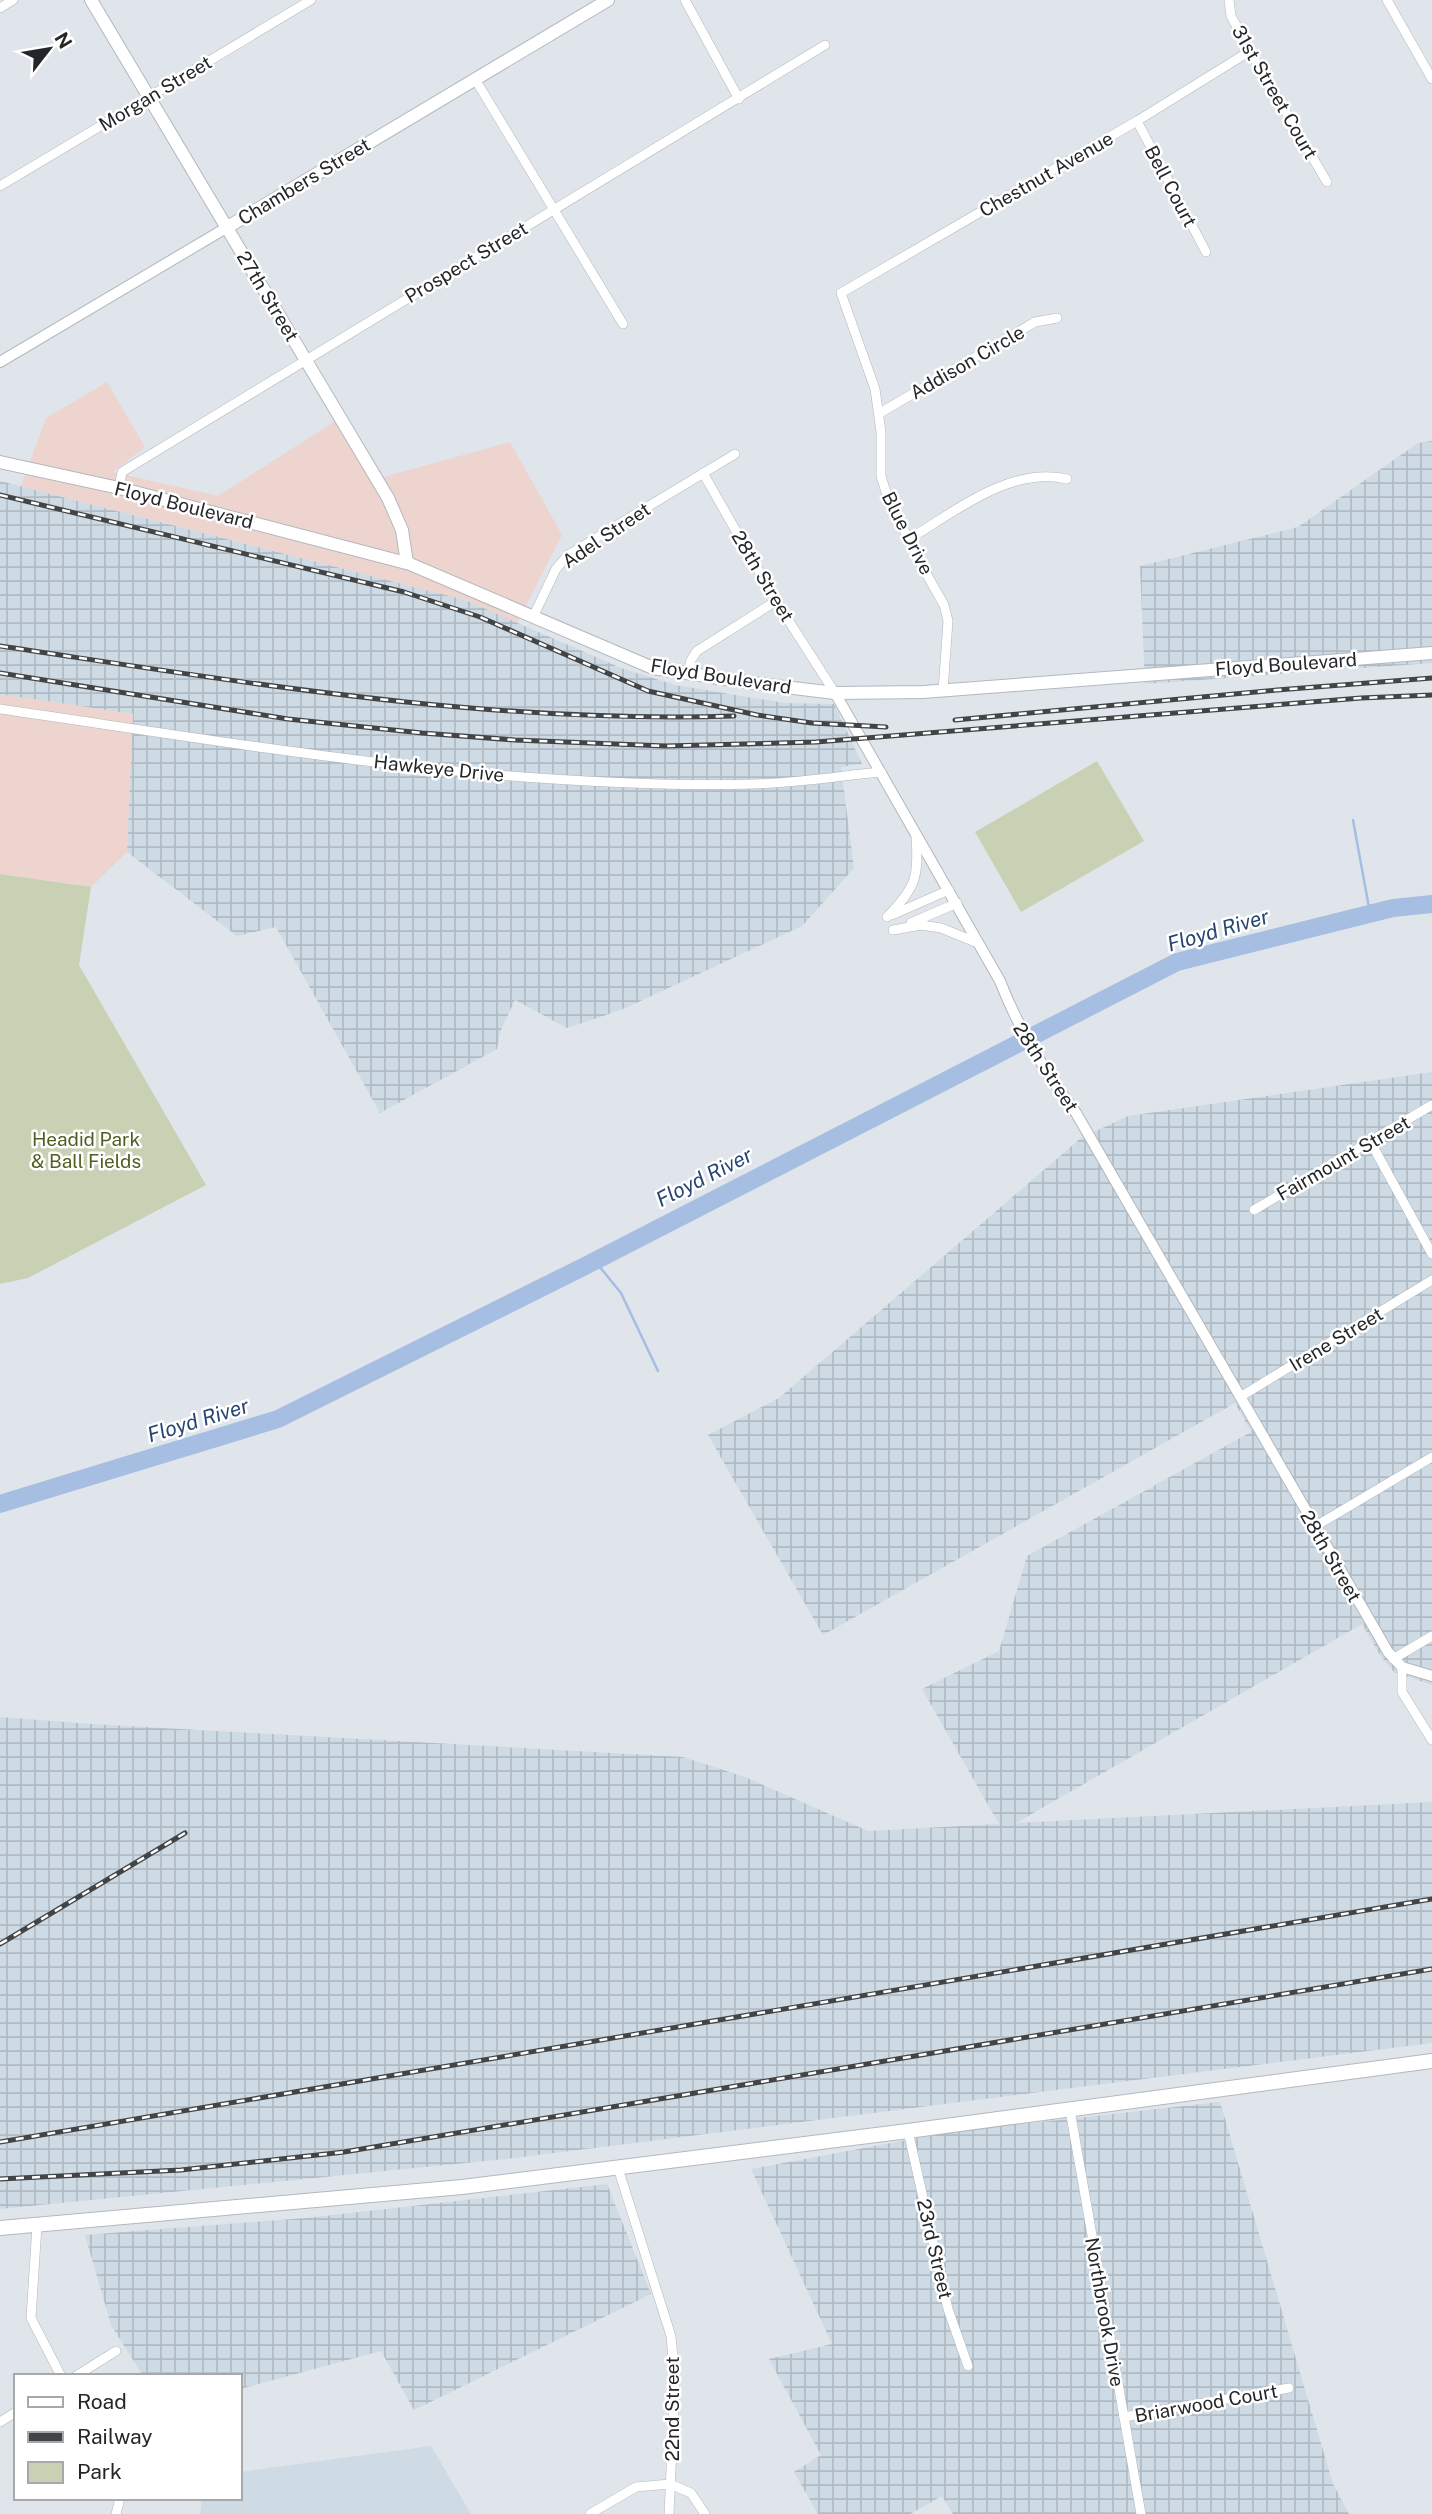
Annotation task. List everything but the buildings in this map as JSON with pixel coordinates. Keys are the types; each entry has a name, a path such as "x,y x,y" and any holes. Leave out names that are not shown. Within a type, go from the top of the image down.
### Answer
{"main road":[{"name":"27th Street","path":"91,0 388,498 402,530 407,563"},
{"name":"Chambers Street","path":"226,228 608,0"},
{"name":"Floyd Boulevard","path":"0,462 119,488 407,563 653,668 688,674 835,693 873,694 943,691 1432,653"},
{"path":"0,2228 462,2187 1070,2110 1432,2060"}],"street":[{"path":"0,8 13,0"},
{"name":"Morgan Street","path":"0,186 311,0"},
{"path":"685,0 739,99"},
{"name":"31st Street Court","path":"1229,0 1231,16 1327,182"},
{"path":"1387,0 1432,79"},
{"name":"Prospect Street","path":"119,488 122,472 825,45"},
{"name":"Chestnut Avenue","path":"841,293 1137,121 1250,51"},
{"path":"475,79 623,324"},
{"name":"Bell Court","path":"1137,121 1206,252"},
{"name":"Chambers Street","path":"0,362 226,228"},
{"name":"Blue Drive","path":"841,293 875,389 880,414 881,476 886,492 939,592 948,621 943,691"},
{"name":"Addison Circle","path":"880,414 1035,323 1057,318"},
{"name":"Adel Street","path":"533,617 556,569 568,555 735,454"},
{"name":"28th Street","path":"703,473 776,601 835,693 957,903 1000,981 1030,1047 1076,1113 1314,1527 1393,1659 1402,1667"},
{"path":"909,538 1003,484 1048,475 1067,479"},
{"path":"688,674 691,660 697,651 776,601"},
{"name":"Hawkeye Drive","path":"0,709 318,755 545,779 625,783 756,784 881,772"},
{"path":"916,835 918,866 914,881 906,897 887,917 949,890"},
{"path":"957,903 893,930 921,925 941,928 978,943"},
{"name":"Fairmount Street","path":"1254,1210 1432,1105"},
{"path":"1370,1140 1432,1254"},
{"name":"Irene Street","path":"1240,1397 1432,1280"},
{"path":"1314,1527 1432,1457"},
{"path":"1393,1659 1432,1636"},
{"path":"1432,1676 1402,1667 1402,1692 1432,1740"},
{"name":"Northbrook Drive","path":"1070,2110 1141,2514"},
{"name":"23rd Street","path":"908,2131 948,2309 968,2366"},
{"name":"22nd Street","path":"618,2168 671,2336 675,2380 670,2484 691,2493 705,2514"},
{"path":"37,2224 31,2318 60,2374"},
{"path":"79,2374 116,2351"},
{"name":"Briarwood Court","path":"1124,2417 1289,2388"},
{"path":"590,2514 636,2487 670,2484 669,2514"}],"shaded area":[{"path":"107,382 145,447 113,472 218,496 345,415 384,477 510,442 562,535 517,623 465,600 21,486 46,418"},
{"path":"1432,441 1432,663 1145,684 1140,566 1298,527 1418,443"},
{"path":"0,481 465,600 621,668 675,685 784,703 834,704 862,764 841,767 854,868 802,926 621,1010 567,1028 515,1000 500,1032 497,1049 380,1113 276,927 237,936 127,852 133,714 0,694"},
{"path":"0,694 133,714 127,852 91,887 0,874"},
{"path":"1432,1072 1432,1685 1394,1672 1380,1655 1362,1624 1016,1823 1432,1802 1432,2043 506,2159 0,2209 0,1717 683,1757 745,1777 868,1831 999,1824 922,1689 999,1651 1027,1556 1251,1432 1235,1403 823,1635 708,1435 779,1398 1081,1138 1128,1116"},
{"path":"1220,2102 1333,2484 1349,2514 953,2514 942,2496 910,2514 818,2514 794,2472 821,2455 769,2359 832,2344 751,2169 950,2132"},
{"path":"607,2184 651,2294 414,2410 381,2351 242,2388 242,2374 142,2374 111,2325 85,2235 306,2218"},
{"path":"431,2446 471,2514 200,2514 202,2500 242,2500 242,2472"}],"green space":[{"path":"1097,761 1144,841 1021,912 975,832"},
{"name":"Headid Park & Ball Fields","path":"0,874 91,887 79,965 206,1185 28,1278 0,1284"}],"waterway":[{"path":"1353,820 1370,913"},
{"name":"Floyd River","path":"0,1504 278,1419 585,1266 1177,962 1393,908 1432,904"},
{"path":"595,1261 621,1293 658,1371"}],"railway":[{"path":"0,495 404,592 480,617 648,691 757,715 812,723 886,727"},
{"path":"0,646 274,686 457,707 549,714 734,716"},
{"path":"0,673 288,719 515,740 666,746 816,742 1361,698 1432,695"},
{"path":"955,720 1432,678"},
{"path":"0,1944 185,1833"},
{"path":"0,2142 1432,1899"},
{"path":"0,2179 181,2170 344,2152 1432,1969"}]}
